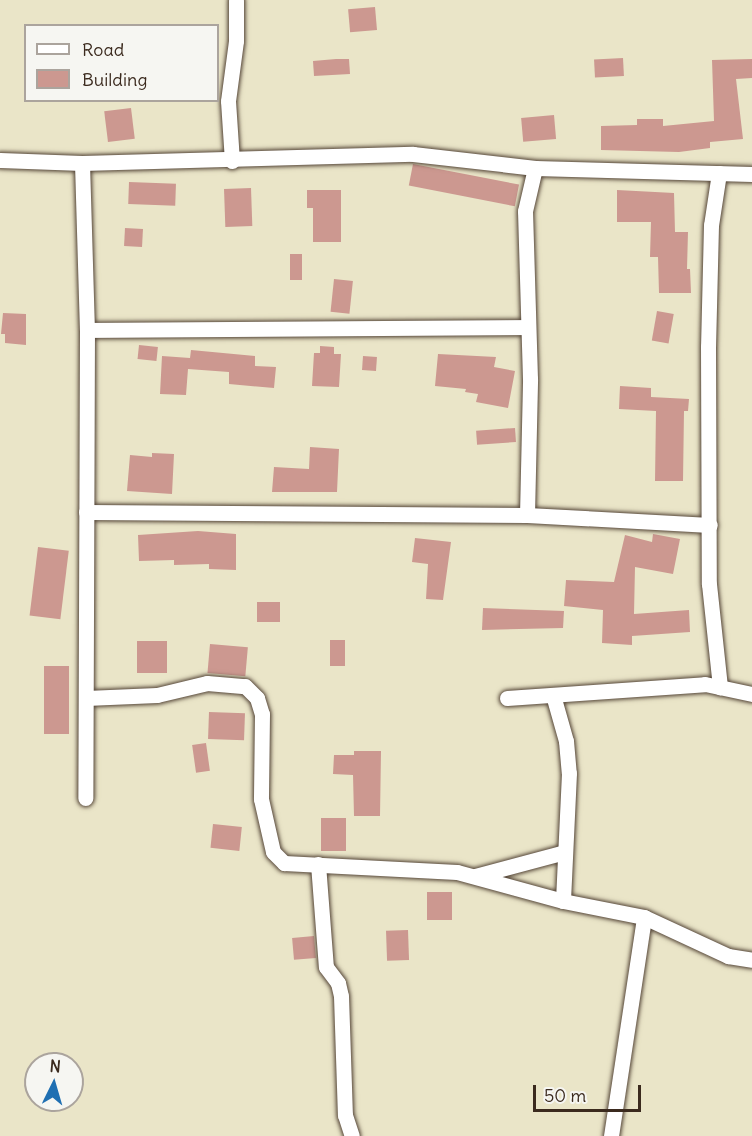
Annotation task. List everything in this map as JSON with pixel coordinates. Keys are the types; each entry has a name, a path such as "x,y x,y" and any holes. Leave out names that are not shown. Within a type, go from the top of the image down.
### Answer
{"street":[{"path":"232,161 228,101 236,41 236,0"},
{"path":"0,160 82,163 232,161 412,154 535,168 752,174"},
{"path":"82,163 87,330 85,798"},
{"path":"527,515 525,211 535,168"},
{"path":"719,173 713,198 708,293 709,584 720,687"},
{"path":"87,330 527,327"},
{"path":"86,512 527,515 710,525"},
{"path":"86,698 157,695 207,683 246,686 257,698 262,714 261,799 273,852 284,863 430,868 475,876 563,901 644,917 728,956 752,960"},
{"path":"507,698 705,684 752,694"},
{"path":"553,696 568,757 563,901"},
{"path":"475,876 565,852"},
{"path":"318,864 326,967 338,983 342,996 345,1115 352,1136"},
{"path":"611,1136 644,917"}],"building":[{"path":"375,7 377,30 350,32 348,9"},
{"path":"623,58 624,76 595,77 594,60"},
{"path":"349,59 350,74 314,76 313,61"},
{"path":"752,59 752,78 736,79 743,139 710,142 710,148 679,152 601,150 601,126 637,125 637,119 663,119 663,126 714,121 712,60"},
{"path":"131,108 135,139 108,142 104,111"},
{"path":"554,115 556,139 523,142 521,118"},
{"path":"413,164 519,185 515,206 409,186"},
{"path":"129,182 176,184 175,206 128,204"},
{"path":"251,188 252,226 225,227 224,189"},
{"path":"307,190 341,190 341,242 313,242 313,208 307,208"},
{"path":"617,190 674,193 675,232 688,232 687,269 690,269 691,293 659,293 658,257 650,257 651,222 617,222"},
{"path":"125,228 143,229 142,247 124,246"},
{"path":"290,254 302,254 302,280 290,280"},
{"path":"334,279 353,281 349,314 331,312"},
{"path":"657,311 674,314 669,343 652,341"},
{"path":"3,313 26,314 26,345 5,343 5,334 1,334"},
{"path":"139,345 158,347 156,361 138,359"},
{"path":"320,346 334,347 334,354 341,354 339,387 312,386 314,353 320,353"},
{"path":"191,350 255,356 255,366 276,367 274,388 229,384 229,372 188,369 186,395 160,394 162,356 190,358"},
{"path":"438,354 496,357 494,367 515,371 508,408 476,402 478,394 465,392 466,389 435,386"},
{"path":"363,356 377,357 376,371 362,370"},
{"path":"620,386 651,388 651,397 689,399 688,411 684,411 683,481 655,481 656,411 619,409"},
{"path":"515,428 516,442 477,445 476,431"},
{"path":"310,447 339,449 337,492 272,492 274,467 309,469"},
{"path":"152,453 174,454 172,494 127,491 130,455 152,457"},
{"path":"198,531 236,534 236,570 209,569 209,564 174,565 174,560 139,561 138,535"},
{"path":"653,534 680,539 673,574 635,567 634,614 689,610 690,632 632,636 632,645 602,643 603,610 564,606 566,580 614,582 625,535 652,542"},
{"path":"415,538 451,542 443,600 426,599 428,564 412,562"},
{"path":"38,547 69,551 60,619 30,615"},
{"path":"257,602 280,602 280,622 257,622"},
{"path":"483,608 564,611 563,628 482,630"},
{"path":"330,640 345,640 345,666 330,666"},
{"path":"137,641 167,641 167,673 137,673"},
{"path":"210,644 248,647 245,676 207,673"},
{"path":"44,666 69,666 69,734 44,734"},
{"path":"209,712 245,713 244,740 208,739"},
{"path":"206,743 210,771 196,773 192,745"},
{"path":"354,751 381,751 380,816 354,816 353,775 333,774 334,755 354,755"},
{"path":"321,818 346,818 346,851 321,851"},
{"path":"213,824 242,827 239,851 210,848"},
{"path":"427,892 452,892 452,920 427,920"},
{"path":"408,930 409,960 387,961 386,931"},
{"path":"314,936 316,958 294,960 292,938"}]}
